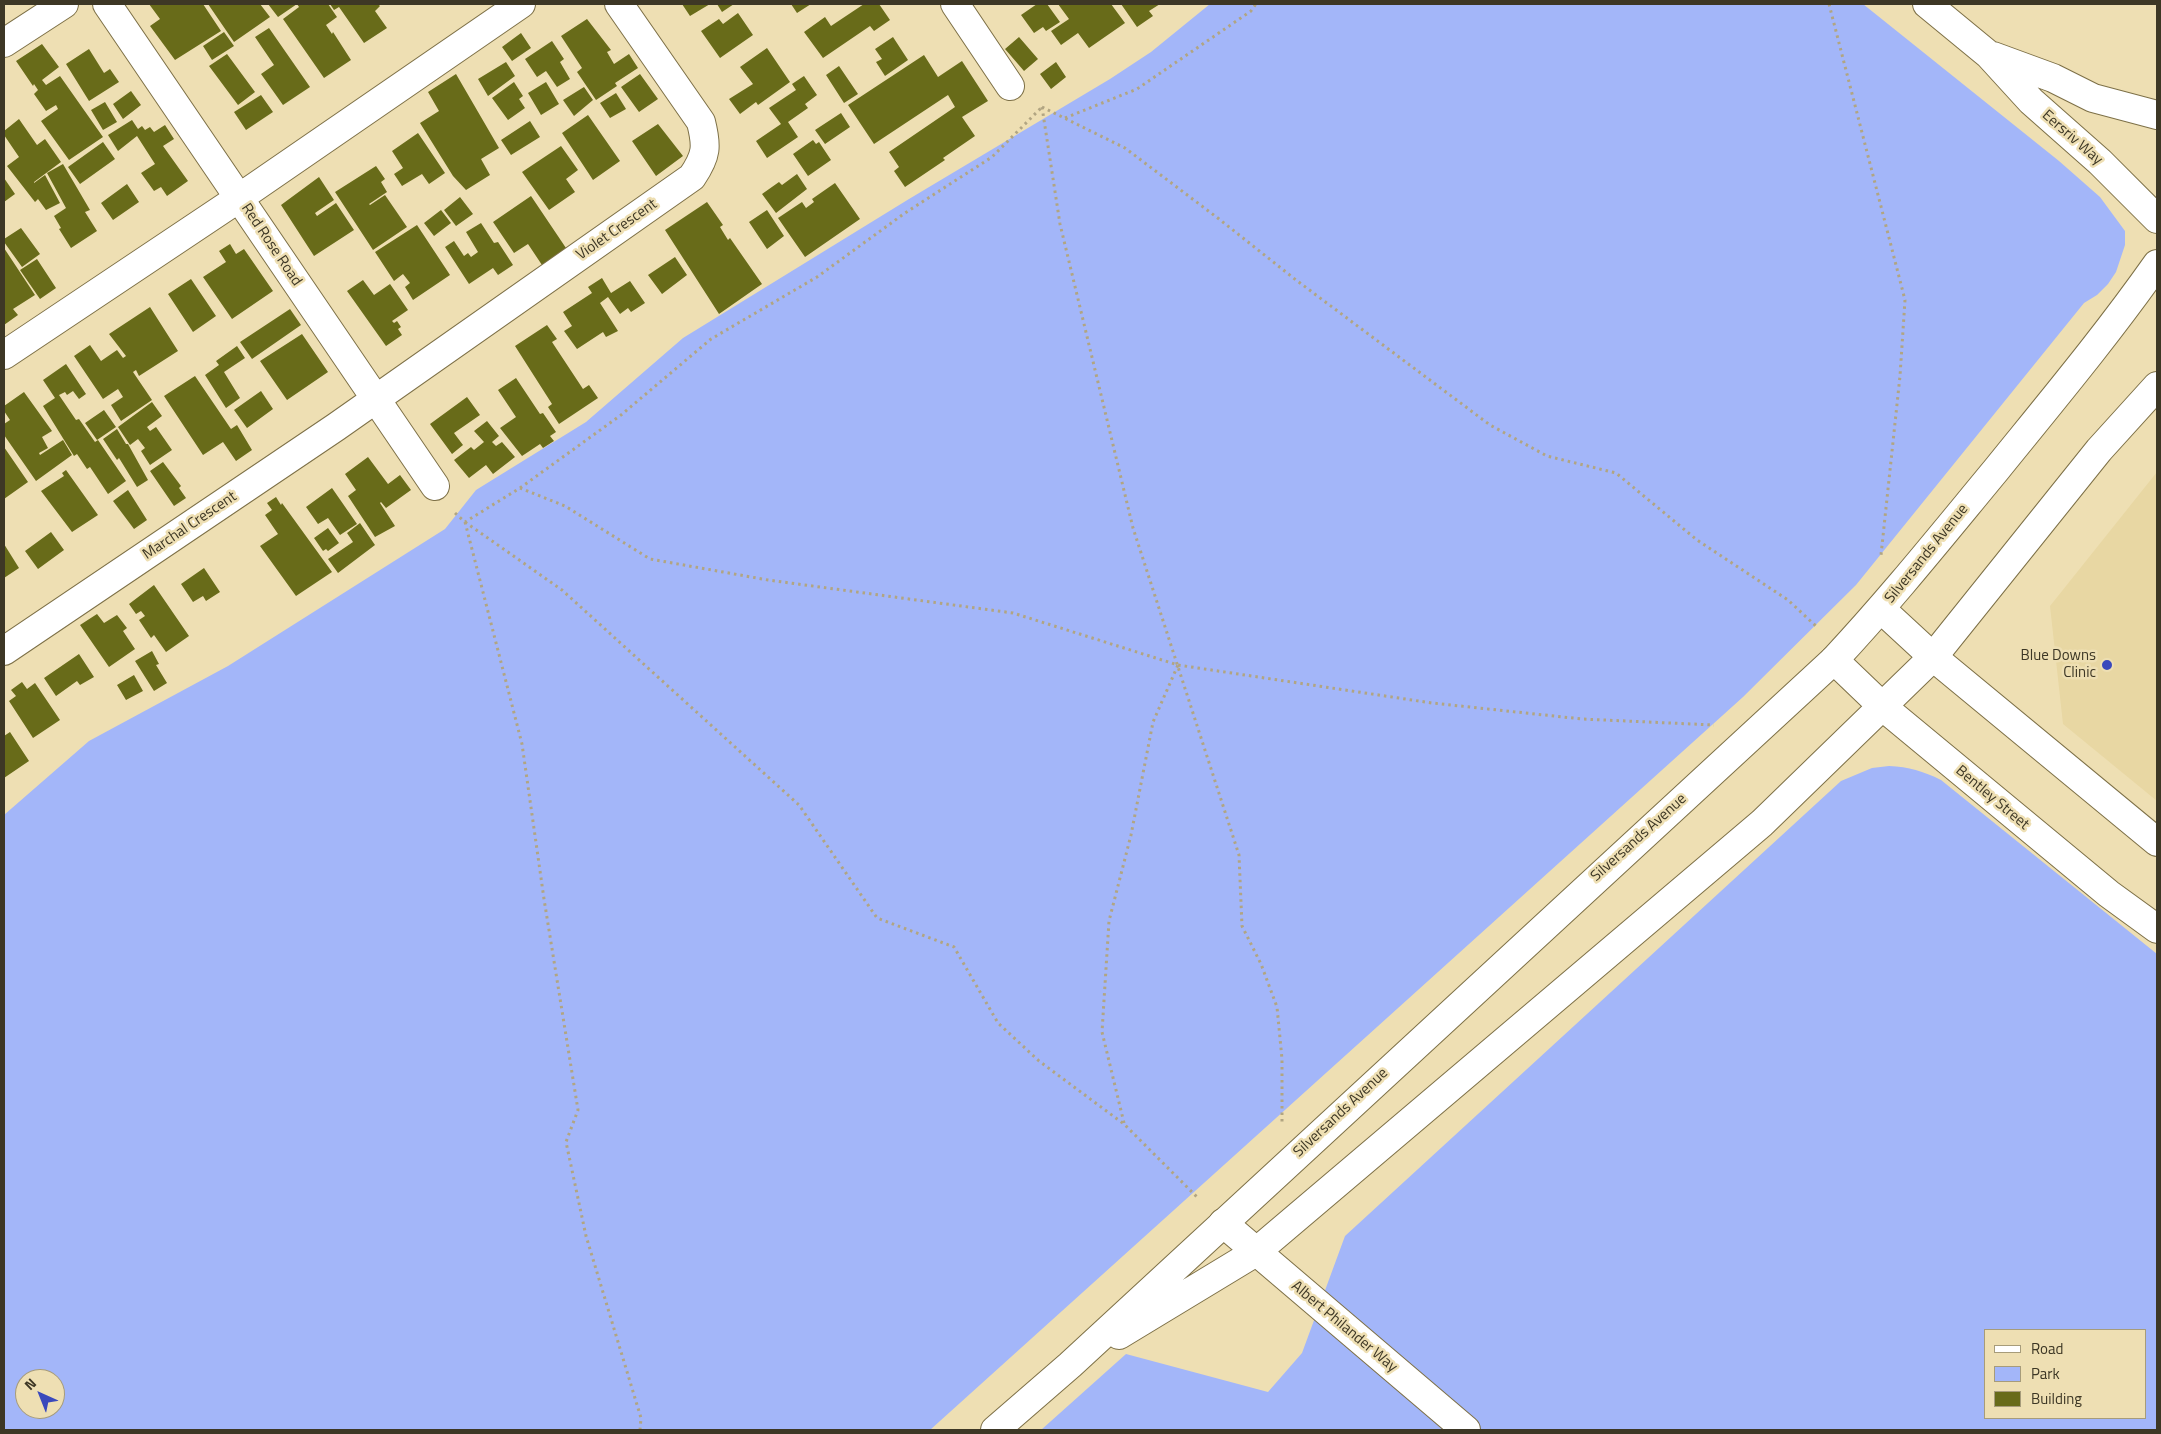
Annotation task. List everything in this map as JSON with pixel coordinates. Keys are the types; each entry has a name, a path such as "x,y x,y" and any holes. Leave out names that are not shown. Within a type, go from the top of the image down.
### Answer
{"street":[{"path":"4,43 64,4"},
{"name":"Red Rose Road","path":"107,4 435,486"},
{"path":"4,355 239,198 521,4"},
{"name":"Violet Crescent","path":"375,400 692,177 703,161 706,142 700,122 619,4"},
{"path":"954,4 1010,86"},
{"name":"Eersriv Way","path":"1927,4 1989,55 2031,101 2100,162 2157,219"},
{"name":"Eersriv Way","path":"1989,55 2052,78 2093,98 2157,115"},
{"name":"Silversands Avenue","path":"995,1430 1070,1365 1834,660 1881,609 2055,398 2130,303 2157,264"},
{"name":"Silversands Avenue","path":"1070,1365 1256,1252 1762,823 1933,657 2099,450 2157,386"},
{"name":"Marchal Crescent","path":"4,651 375,400"},
{"path":"1881,609 1933,657 2157,842"},
{"name":"Bentley Street","path":"1834,660 1882,707 2109,894 2157,929"},
{"name":"Albert Philander Way","path":"1223,1223 1466,1430"}],"path":[{"path":"1064,118 1137,89 1252,10 1256,4"},
{"path":"1830,4 1905,300 1900,376 1881,558"},
{"path":"1010,86 1042,107 1125,148 1296,280 1490,425 1547,456 1616,473 1697,540 1788,600 1821,633"},
{"path":"465,522 520,488 621,415 710,339 817,277 905,214 992,157 1042,107"},
{"path":"1042,107 1060,224 1133,528 1239,855 1242,926 1261,964 1277,1007 1282,1059 1282,1126"},
{"path":"435,486 450,508 465,522 562,590 799,805 877,918 954,947 998,1023 1038,1061 1124,1124 1200,1200"},
{"path":"520,488 565,506 650,559 768,580 1013,613 1178,665 1432,703 1582,719 1721,726"},
{"path":"465,522 522,744 544,900 578,1110 566,1142 586,1236 641,1418 640,1430"},
{"path":"1124,1124 1102,1032 1109,921 1131,835 1154,722 1178,665"}],"shaded area":[{"name":"Blue Downs Clinic","path":"2157,472 2157,801 2063,724 2050,606"}],"green space":[{"path":"1210,4 1863,4 2059,161 2100,197 2125,231 2125,245 2116,272 2108,284 2097,295 2084,303 1856,585 1743,697 930,1430 4,1430 4,815 89,741 228,666 445,529 476,490 586,422 683,338 909,199 1110,79 1151,52"},
{"path":"1889,766 1909,768 1941,780 2157,954 2157,1430 1041,1430 1126,1354 1268,1392 1302,1353 1345,1236 1841,781 1872,768"}],"building":[{"path":"149,4 203,4 221,31 175,60 150,26 160,19"},
{"path":"208,4 260,4 270,17 234,42"},
{"path":"268,4 297,4 278,17"},
{"path":"297,4 328,4 337,17 326,25 332,34 333,32 351,60 324,78 283,19 299,7"},
{"path":"330,4 378,4 380,6 375,11 387,28 364,43 339,7 334,10"},
{"path":"682,4 710,4 690,16"},
{"path":"717,4 734,4 722,12"},
{"path":"791,4 811,4 797,13"},
{"path":"864,4 879,4 890,20 874,31 870,26 823,58 804,32 825,17 831,26"},
{"path":"1037,4 1047,4 1060,22 1046,31 1043,27 1034,33 1021,15"},
{"path":"1058,4 1111,4 1125,23 1089,48 1078,33 1061,45 1051,31 1069,19"},
{"path":"1121,4 1160,4 1149,11 1153,16 1137,27"},
{"path":"738,13 753,35 720,58 701,31 719,19 723,24"},
{"path":"587,19 611,50 607,52 614,64 629,54 638,68 615,83 617,86 596,100 577,72 582,68 561,36"},
{"path":"269,28 310,87 283,105 261,74 274,65 255,37"},
{"path":"224,32 234,46 212,60 203,46"},
{"path":"521,33 531,48 512,61 502,47"},
{"path":"893,37 908,60 885,76 876,62 882,59 875,49"},
{"path":"1019,37 1038,59 1024,71 1005,49"},
{"path":"552,41 564,59 560,62 570,79 557,87 546,71 537,77 525,59"},
{"path":"42,44 59,67 42,80 46,85 60,76 103,137 69,160 41,121 58,109 56,105 46,111 34,94 38,90 34,84 33,86 16,61"},
{"path":"767,48 790,82 758,105 756,102 740,114 729,99 753,84 740,67"},
{"path":"89,49 104,73 110,69 119,82 89,101 66,64"},
{"path":"227,54 255,92 238,105 209,66"},
{"path":"924,55 938,77 962,61 988,101 962,117 975,136 943,158 945,160 905,187 894,171 899,167 889,152 955,107 948,95 874,144 848,105"},
{"path":"506,62 515,76 488,96 478,79"},
{"path":"1056,62 1066,77 1051,89 1040,74"},
{"path":"839,66 858,94 844,103 826,75"},
{"path":"456,74 499,148 481,159 490,175 466,190 453,176 420,123 439,111 428,92"},
{"path":"640,74 658,99 639,112 621,87"},
{"path":"804,76 817,95 805,104 808,108 788,122 798,137 767,158 756,141 781,124 769,108 796,90 792,84"},
{"path":"514,82 523,96 519,99 525,108 508,120 492,98"},
{"path":"546,82 559,104 541,115 528,93"},
{"path":"584,87 593,100 574,116 563,100"},
{"path":"131,91 141,105 123,119 113,104"},
{"path":"616,93 626,109 610,118 600,103"},
{"path":"261,95 273,112 246,130 234,112"},
{"path":"105,102 117,122 103,130 91,110"},
{"path":"841,113 850,127 825,144 815,130"},
{"path":"588,115 620,161 593,180 562,133"},
{"path":"19,119 37,145 45,139 61,162 34,182 45,175 60,203 46,210 38,199 35,202 7,166 19,157 4,135 4,131"},
{"path":"132,120 138,129 142,126 145,130 150,127 154,132 165,125 174,139 163,146 188,181 167,196 161,187 154,191 141,173 155,164 137,136 118,151 108,135"},
{"path":"530,121 540,137 511,155 501,140"},
{"path":"658,124 683,156 656,176 632,141"},
{"path":"418,133 445,173 429,184 422,174 402,186 394,174 403,168 392,151"},
{"path":"813,140 816,144 819,142 831,160 808,176 793,154"},
{"path":"103,142 115,159 80,184 68,167"},
{"path":"561,146 578,170 566,179 575,192 549,210 522,172"},
{"path":"63,164 90,210 85,212 97,231 71,248 59,229 61,228 54,216 66,208 47,173"},
{"path":"376,166 385,179 381,182 387,192 369,204 385,195 407,227 373,250 335,192"},
{"path":"797,174 807,189 776,213 762,194 779,182 782,185"},
{"path":"319,177 334,200 315,213 317,216 336,203 354,230 314,256 281,205"},
{"path":"4,178 15,194 4,202"},
{"path":"835,183 860,219 805,257 778,218 802,202 806,208 814,202 812,199"},
{"path":"127,184 139,202 113,220 101,203"},
{"path":"531,196 566,248 542,265 528,244 514,253 493,222"},
{"path":"460,197 473,214 456,226 444,210"},
{"path":"707,202 723,225 720,227 728,240 730,238 762,284 719,314 665,230"},
{"path":"441,210 451,223 434,236 424,223"},
{"path":"767,210 784,236 767,249 749,222"},
{"path":"481,223 494,243 498,242 513,265 498,275 493,268 469,284 445,247 454,241 464,256 468,253 471,257 478,252 466,232"},
{"path":"417,225 450,275 413,300 405,287 410,283 403,274 394,281 375,252"},
{"path":"21,228 40,254 22,267 4,242 4,239"},
{"path":"230,244 236,254 244,249 273,291 232,319 203,277 226,262 219,251"},
{"path":"4,248 35,295 13,309 18,315 4,325"},
{"path":"675,257 687,275 662,294 648,275"},
{"path":"37,259 56,288 40,299 20,270"},
{"path":"602,278 611,293 630,281 645,303 631,312 628,308 620,314 608,297 600,303 618,331 606,337 603,332 577,349 564,331 572,326 563,312 592,293 588,287"},
{"path":"191,279 216,316 193,332 168,294"},
{"path":"363,280 374,295 390,284 408,310 392,321 394,323 397,321 401,327 398,329 402,335 386,346 347,291"},
{"path":"150,307 178,351 139,376 136,370 133,372 152,400 121,421 111,405 123,397 118,389 103,399 74,356 90,345 101,361 117,350 123,358 126,356 109,334"},
{"path":"290,309 301,325 252,359 240,342"},
{"path":"547,325 557,339 552,342 583,389 589,385 598,398 559,424 548,407 552,404 515,346"},
{"path":"302,334 328,372 287,400 260,361"},
{"path":"237,346 245,358 224,372 240,398 226,408 205,375 219,365 216,361"},
{"path":"66,364 86,394 79,399 73,391 67,395 65,392 59,395 76,420 79,419 95,442 98,440 126,481 108,494 90,467 87,469 77,454 74,456 43,406 55,398 43,380"},
{"path":"195,376 231,429 237,425 252,450 236,461 223,442 203,455 164,396"},
{"path":"516,378 540,414 543,413 556,432 550,436 554,441 543,448 540,444 522,456 500,428 516,417 498,390"},
{"path":"261,391 273,409 247,428 234,410"},
{"path":"24,392 52,431 42,437 48,448 39,453 40,455 63,440 72,455 36,481 4,435 4,424 10,420 4,411 4,406"},
{"path":"467,397 480,415 454,433 463,445 452,454 430,424"},
{"path":"152,402 162,416 147,427 150,431 156,427 172,450 150,465 141,451 145,448 138,439 130,445 118,427"},
{"path":"104,410 116,427 97,440 85,423"},
{"path":"487,421 499,436 492,442 496,446 502,442 515,457 493,474 486,465 469,478 454,460 471,447 474,450 484,442 474,431"},
{"path":"117,429 126,444 128,444 148,480 137,487 119,458 117,460 103,439"},
{"path":"4,447 28,482 4,499"},
{"path":"368,457 388,484 400,475 411,490 386,508 380,503 395,526 375,537 348,496 356,490 345,474"},
{"path":"163,462 181,486 179,488 186,498 174,506 150,471"},
{"path":"66,470 98,515 72,532 41,491 64,476 62,473"},
{"path":"332,488 357,524 340,535 328,518 318,524 306,507"},
{"path":"128,490 147,520 134,529 113,501"},
{"path":"276,497 332,572 296,596 260,546 278,534 265,515 272,510 267,503"},
{"path":"360,523 375,545 338,573 328,559 353,542 347,533"},
{"path":"328,528 339,543 328,551 326,549 323,551 314,538"},
{"path":"51,532 64,550 38,569 25,551"},
{"path":"4,544 19,568 4,578"},
{"path":"204,568 220,592 206,601 203,596 193,602 181,584"},
{"path":"154,585 189,636 166,652 154,635 151,638 139,620 145,616 141,611 136,614 129,604"},
{"path":"97,614 104,623 117,615 127,628 123,631 135,649 109,667 80,625"},
{"path":"152,651 159,664 156,665 167,683 154,691 135,661"},
{"path":"79,654 94,677 80,685 77,681 56,696 44,678"},
{"path":"134,675 143,691 126,700 117,685"},
{"path":"22,682 27,689 35,683 60,720 33,738 9,701 16,696 11,690"},
{"path":"10,732 29,761 4,778 4,736"}],"place":[{"name":"Blue Downs Clinic","path":"2107,665"}]}
